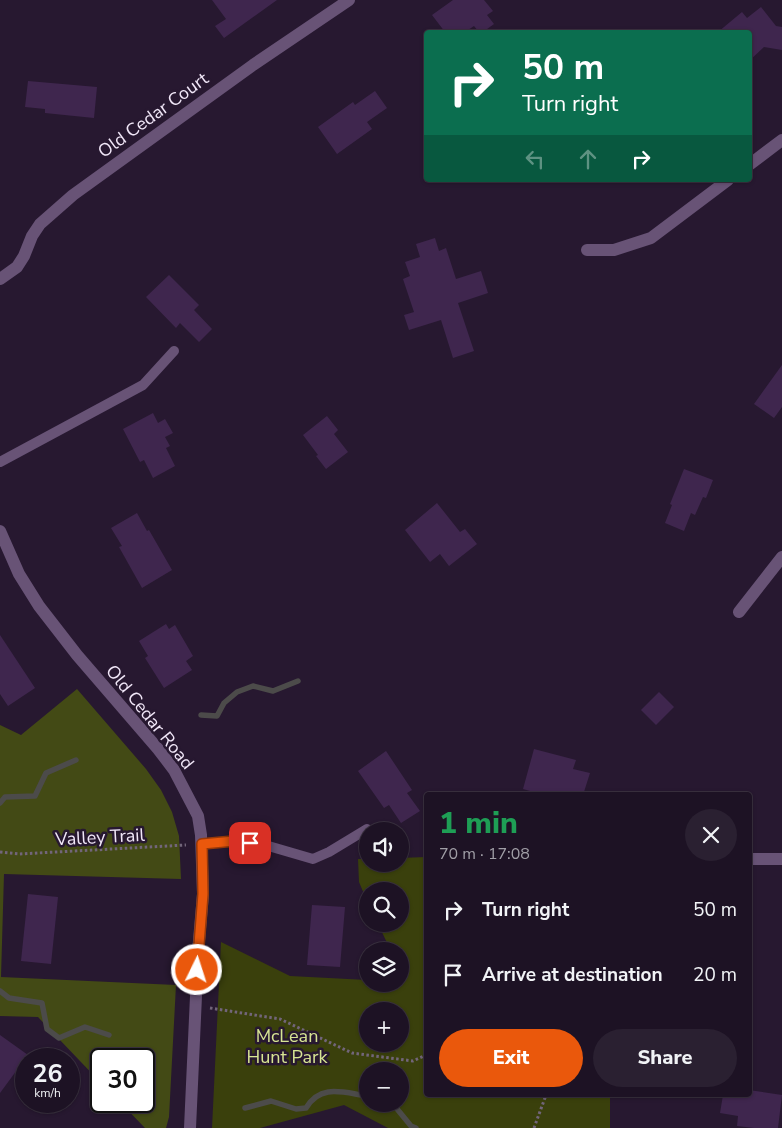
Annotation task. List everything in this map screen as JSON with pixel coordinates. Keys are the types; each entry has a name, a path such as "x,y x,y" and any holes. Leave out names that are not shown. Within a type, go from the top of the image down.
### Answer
{"street":[{"name":"Old Cedar Court","path":"0,279 17,267 40,224 73,195 253,65 349,0"},
{"path":"752,163 782,140"},
{"path":"587,250 614,250 651,238 725,182"},
{"name":"Old Cedar Road","path":"0,531 19,574 39,606 77,655 174,770 198,816 202,844 203,894 195,1006 190,1128"},
{"path":"739,612 782,557"},
{"path":"752,859 782,859"}],"lane":[{"path":"0,462 143,385 174,351"},
{"path":"202,844 234,841 265,845 313,859 359,833"}],"path":[{"name":"Valley Trail","path":"0,852 19,854 139,849 202,844"},
{"path":"195,1006 280,1019 352,1053 413,1061 424,1055"},
{"path":"534,1128 545,1097"}],"green space":[{"path":"77,689 146,769 161,790 172,812 179,836 181,879 4,874 1,977 176,985 169,1117 166,1128 145,1128 131,1113 155,1113 155,1048 90,1048 90,1071 80,1061 80,1048 68,1048 38,1017 0,1016 0,725 21,735"},
{"name":"McLean Hunt Park","path":"424,857 424,1097 610,1097 610,1128 388,1128 344,1105 260,1128 212,1128 221,942 290,976 359,980 359,992 409,992 409,942 387,942 382,932 409,932 409,882 359,882 358,859 359,872 409,872 409,858"}],"building":[{"path":"212,0 277,0 224,38 215,26 226,19"},
{"path":"453,0 484,0 493,11 487,15 494,24 486,30 477,30 474,26 468,30 443,30 432,15"},
{"path":"761,7 776,26 782,27 782,50 764,47 752,58 752,30 720,30 742,12 747,18"},
{"path":"28,81 97,87 94,118 45,113 45,109 25,107"},
{"path":"375,91 387,108 367,122 372,129 337,154 318,127 353,102 355,105"},
{"path":"435,238 439,251 446,248 456,279 481,271 488,293 458,303 474,351 453,358 441,320 409,330 404,315 414,312 403,279 410,276 405,262 420,257 416,244"},
{"path":"169,275 199,305 194,310 212,329 199,342 180,323 176,328 146,297"},
{"path":"782,365 782,407 774,418 754,404"},
{"path":"153,413 158,423 165,419 173,433 165,437 170,446 166,448 175,466 153,478 144,460 140,462 123,429"},
{"path":"327,416 338,430 334,434 348,452 326,469 303,435"},
{"path":"684,469 713,480 706,498 703,497 695,515 691,513 684,531 665,523 672,505 670,504"},
{"path":"437,503 460,532 465,529 477,544 449,566 440,554 430,562 405,530"},
{"path":"137,513 172,570 142,588 119,547 122,546 111,528"},
{"path":"166,624 169,629 175,625 193,656 186,661 192,670 164,688 145,658 148,656 139,641"},
{"path":"0,635 35,688 8,706 0,694"},
{"path":"659,692 674,707 656,725 641,710"},
{"path":"534,749 576,760 573,769 590,773 584,792 534,792 523,789"},
{"path":"386,751 412,790 407,793 420,811 400,822 389,805 384,808 358,771"},
{"path":"28,894 58,897 51,964 21,961"},
{"path":"312,905 345,907 340,967 307,965"},
{"path":"0,1035 18,1048 15,1048 15,1073 0,1093"},
{"path":"752,1090 782,1095 778,1128 737,1126 738,1116 720,1113 723,1097 752,1097"}],"waterway":[{"path":"201,715 217,716 224,703 237,692 253,686 273,691 298,681"},
{"path":"0,803 5,797 35,796 46,773 76,760"},
{"path":"0,991 9,998 42,1003 47,1029 59,1038 85,1027 109,1035"},
{"path":"245,1108 271,1101 296,1109 306,1108 312,1100 326,1092 359,1095"},
{"path":"400,1112 411,1126 416,1128"}],"route":[{"path":"197,970 204,872 202,844 234,841 250,843"}]}
